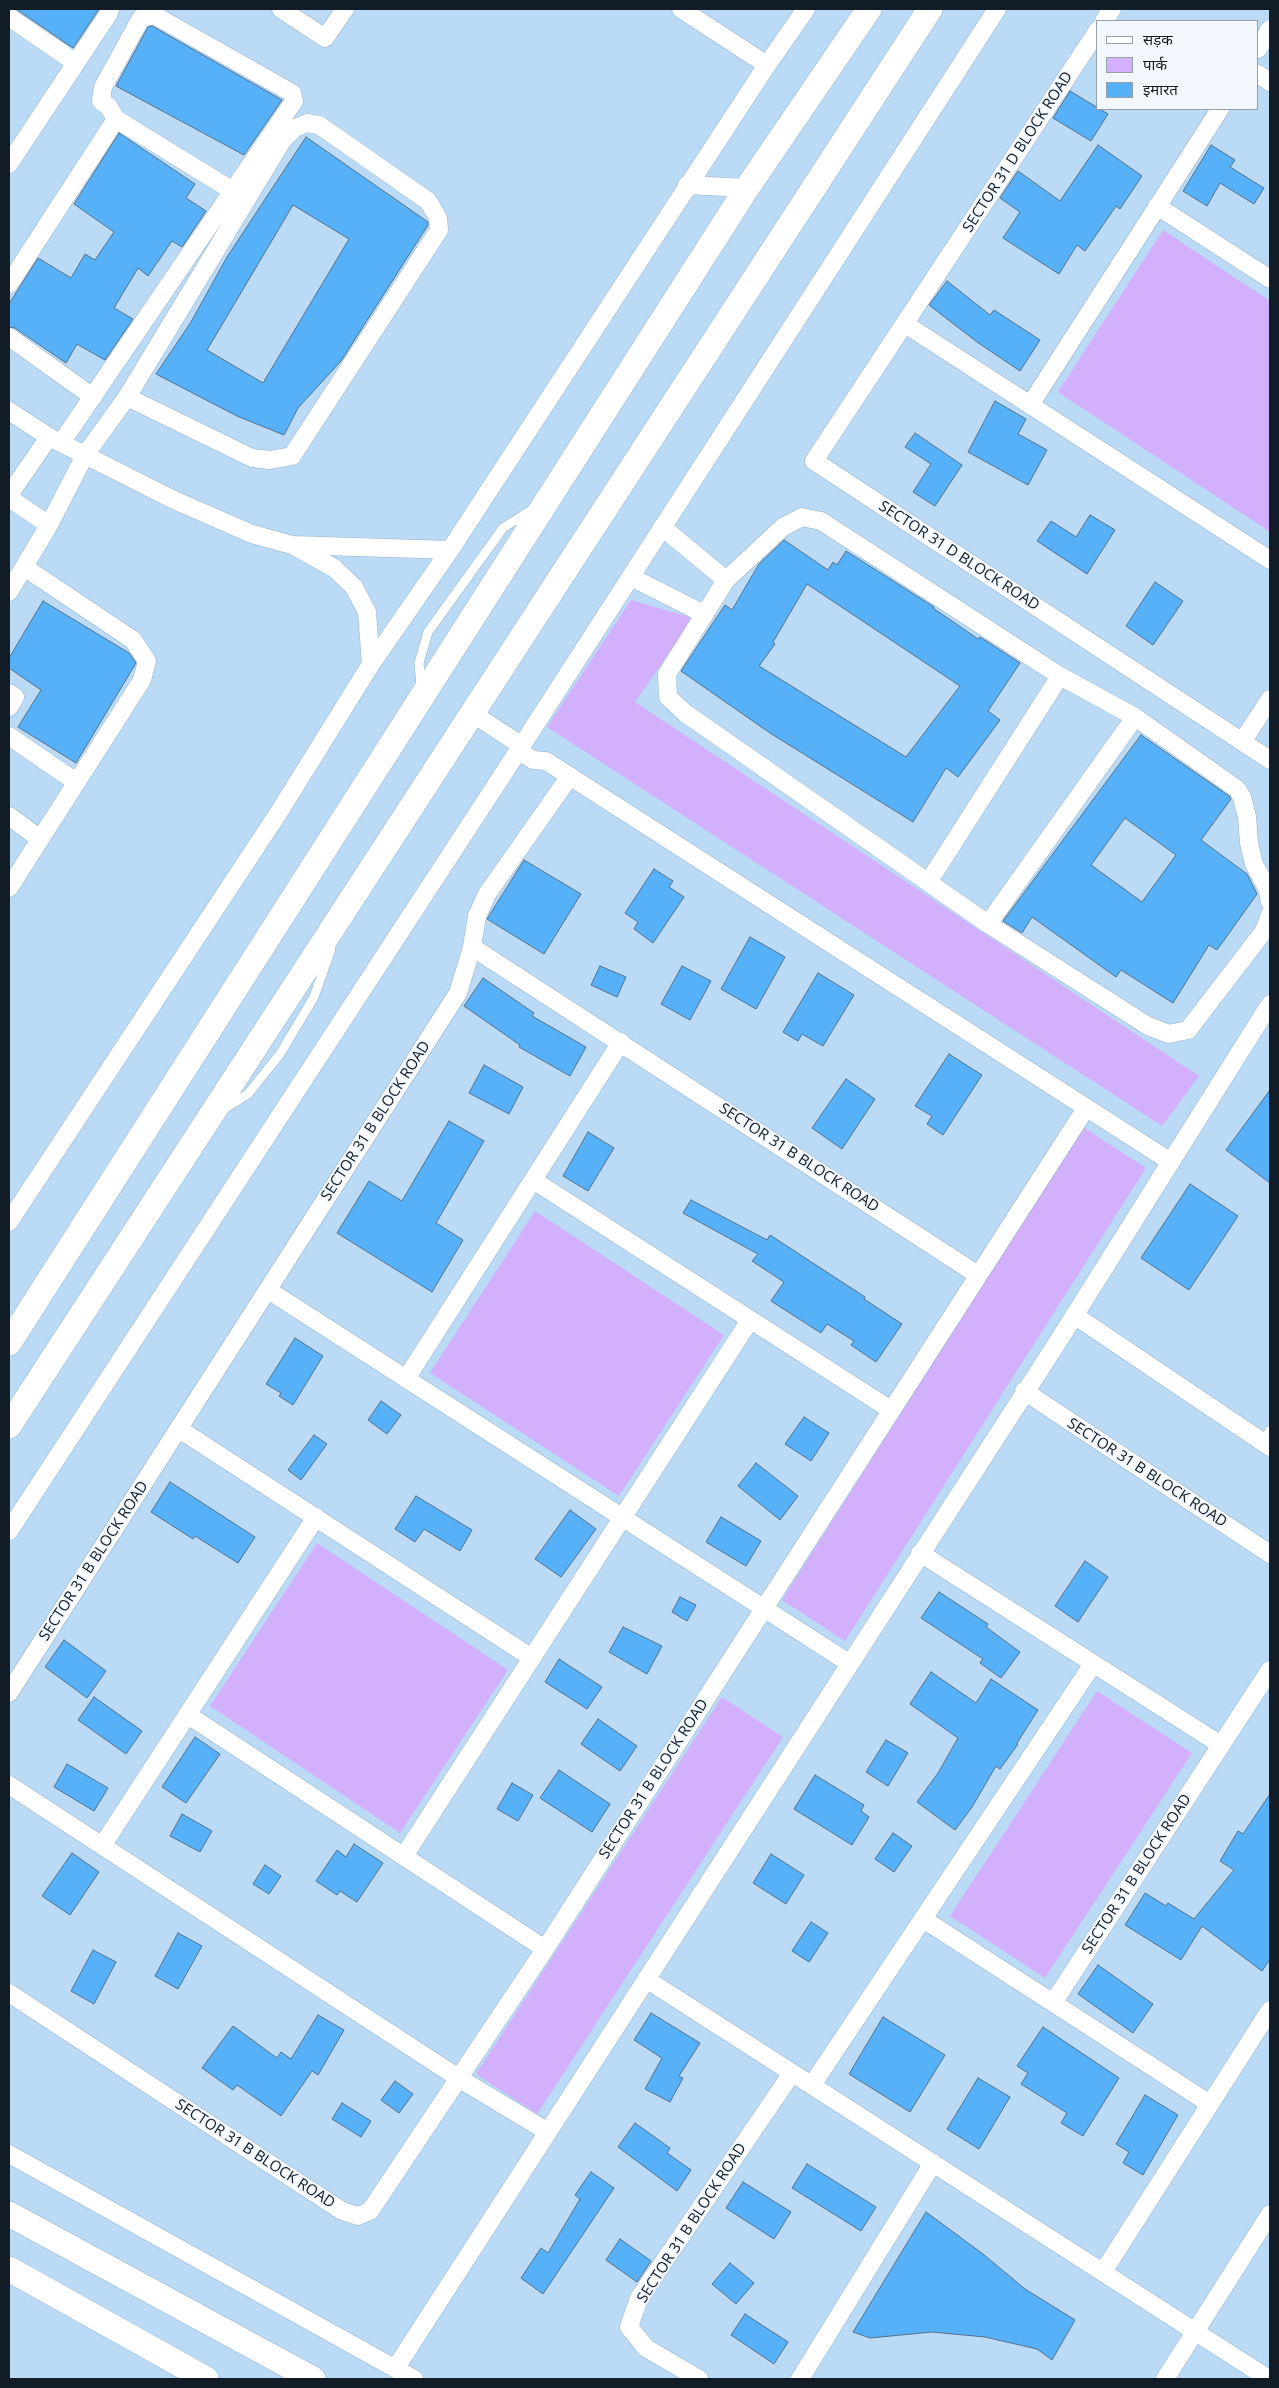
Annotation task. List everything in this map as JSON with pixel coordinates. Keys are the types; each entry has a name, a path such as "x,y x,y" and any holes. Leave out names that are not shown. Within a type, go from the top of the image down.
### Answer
{"street":[{"path":"9,164 15,142 76,62 110,9"},
{"path":"281,9 326,38 345,9"},
{"path":"682,9 768,65"},
{"path":"9,1222 279,812 371,664 450,550 687,186 806,9"},
{"path":"9,1343 747,188 869,9"},
{"path":"9,1426 930,9"},
{"path":"9,1531 522,745 997,9"},
{"path":"1105,20 1112,9"},
{"path":"49,525 9,496 92,397 233,191 294,101 292,93 154,15 141,18 103,87 102,101 109,107 116,118 233,191"},
{"path":"9,17 76,62"},
{"path":"1259,47 1270,30"},
{"name":"SECTOR 31 D BLOCK ROAD","path":"1096,33 814,461 1270,760"},
{"path":"1259,75 1270,82"},
{"path":"1030,405 1219,110"},
{"path":"9,284 116,118"},
{"path":"9,592 49,525 85,455 127,397 282,141 295,128 307,123 319,125 428,201 438,218 439,230 292,456 270,460 252,458 127,397"},
{"path":"687,186 747,188"},
{"path":"1157,206 1270,279"},
{"path":"905,324 1270,560"},
{"path":"9,337 92,397"},
{"path":"9,411 55,440 174,500 252,534 292,545 334,568 354,587 367,612 371,664"},
{"path":"1270,902 1267,888 1254,864 1242,796 1237,789 1135,717 1060,676 820,521 802,517 783,527 726,580 667,674 668,697 685,713 929,881 988,924 1148,1026 1169,1034 1188,1030 1264,931 1270,914"},
{"path":"662,527 726,580"},
{"path":"292,545 450,550"},
{"path":"9,888 142,680 147,661 133,640 24,567"},
{"path":"631,577 704,614"},
{"path":"929,881 1060,676"},
{"path":"9,693 15,697 9,707"},
{"path":"1242,742 1270,699"},
{"path":"472,713 522,745 533,760 546,761 570,776 1171,1162"},
{"path":"988,924 1135,717"},
{"path":"9,736 76,782"},
{"name":"SECTOR 31 B BLOCK ROAD","path":"9,1693 458,993 472,947 477,916 486,894 570,776"},
{"path":"9,816 40,839"},
{"name":"SECTOR 31 B BLOCK ROAD","path":"472,947 978,1274"},
{"path":"395,2369 1024,1391 1059,1340 1270,1004"},
{"path":"406,1378 621,1042"},
{"name":"SECTOR 31 B BLOCK ROAD","path":"9,1993 342,2211 358,2216 370,2211 545,1949 1086,1108"},
{"path":"533,1180 891,1410"},
{"path":"268,1290 849,1663"},
{"path":"1074,1315 1268,1440"},
{"path":"404,1856 750,1320"},
{"name":"SECTOR 31 B BLOCK ROAD","path":"1024,1391 1270,1554"},
{"path":"179,1429 532,1658"},
{"path":"102,1846 316,1517"},
{"path":"920,1553 1221,1745"},
{"path":"812,2085 1093,1664"},
{"name":"SECTOR 31 B BLOCK ROAD","path":"1053,2003 1270,1670"},
{"path":"188,1715 545,1949"},
{"path":"9,1785 460,2078 548,2132"},
{"path":"923,1918 1210,2104"},
{"path":"646,1979 1269,2379"},
{"path":"1103,2272 1270,2010"},
{"name":"SECTOR 31 B BLOCK ROAD","path":"699,2379 646,2348 629,2327 639,2298 792,2072"},
{"path":"9,2154 414,2379"},
{"path":"800,2379 933,2163"},
{"path":"9,2214 313,2379"},
{"path":"1165,2379 1270,2214"},
{"path":"9,2269 206,2379"}],"green space":[{"path":"1163,230 1270,301 1270,532 1058,392"},
{"path":"631,600 693,618 635,702 1199,1076 1162,1126 547,727"},
{"path":"1083,1127 1146,1168 845,1641 782,1600"},
{"path":"535,1211 724,1335 619,1496 430,1373"},
{"path":"317,1543 508,1670 400,1833 210,1706"},
{"path":"1097,1691 1192,1753 1045,1978 950,1916"},
{"path":"722,1697 783,1737 537,2114 476,2074"}],"building":[{"path":"16,9 99,9 73,48"},
{"path":"152,26 282,100 244,155 116,86 148,27"},
{"path":"1070,91 1096,107 1096,110 1101,110 1108,114 1091,141 1053,118"},
{"path":"119,133 195,184 186,198 206,211 182,247 172,241 148,276 138,268 114,308 133,319 105,360 77,344 66,363 15,328 9,327 9,304 38,258 71,278 85,254 95,260 114,232 74,204"},
{"path":"306,137 428,222 428,225 341,361 298,408 284,435 237,416 156,374 191,322 227,257","holes":["293,205 349,239 263,383 207,350"]},
{"path":"1098,145 1142,176 1120,209 1116,206 1085,251 1077,245 1059,274 1003,238 1020,212 1000,198 1018,171 1060,201"},
{"path":"1211,145 1235,160 1230,167 1264,188 1254,204 1220,183 1207,206 1183,191"},
{"path":"947,281 990,315 994,310 1040,340 1020,371 977,342 929,305"},
{"path":"995,401 1026,419 1018,434 1047,450 1028,485 968,452"},
{"path":"915,433 962,465 935,506 913,492 931,464 905,447"},
{"path":"1090,515 1115,530 1087,574 1037,541 1051,521 1076,537"},
{"path":"784,540 828,570 833,562 837,565 846,551 934,607 978,639 980,637 1020,663 988,711 1000,720 958,777 946,768 913,822 770,733 681,671 725,605 732,610 759,564","holes":["807,584 960,686 906,757 759,666 775,644 773,642"]},
{"path":"1155,582 1183,601 1153,645 1126,626"},
{"path":"43,601 129,653 136,663 76,763 18,727 41,690 9,668 9,658"},
{"path":"1141,735 1231,799 1201,840 1247,874 1257,894 1217,950 1209,945 1173,1003 1121,970 1116,977 1032,917 1022,933 1003,921","holes":["1125,818 1176,855 1142,902 1091,865"]},
{"path":"524,860 581,894 544,954 487,919"},
{"path":"654,869 673,881 669,887 684,897 653,943 634,929 638,922 625,913"},
{"path":"750,937 785,957 756,1009 721,989"},
{"path":"600,966 626,977 617,997 591,985"},
{"path":"682,966 711,981 690,1020 661,1004"},
{"path":"818,973 854,995 823,1046 802,1034 798,1041 783,1032"},
{"path":"483,978 534,1013 532,1016 586,1047 570,1076 519,1047 520,1045 464,1006"},
{"path":"949,1054 982,1075 943,1135 927,1124 932,1116 915,1106"},
{"path":"484,1065 523,1087 509,1114 469,1093"},
{"path":"846,1079 875,1099 842,1149 812,1128"},
{"path":"1270,1090 1270,1183 1226,1150"},
{"path":"449,1121 484,1141 436,1223 463,1240 432,1292 337,1233 369,1181 402,1201"},
{"path":"588,1132 614,1148 588,1191 563,1176"},
{"path":"1190,1184 1238,1216 1189,1290 1141,1258"},
{"path":"691,1200 767,1240 770,1235 865,1297 864,1299 902,1324 876,1362 851,1345 854,1341 827,1324 821,1333 771,1301 784,1282 752,1261 758,1254 683,1213"},
{"path":"295,1338 323,1356 293,1405 279,1396 281,1393 266,1384"},
{"path":"381,1401 401,1415 387,1434 368,1420"},
{"path":"804,1417 829,1433 811,1461 785,1444"},
{"path":"314,1435 327,1444 301,1480 288,1470"},
{"path":"756,1463 798,1496 780,1520 738,1486"},
{"path":"170,1482 255,1537 238,1563 195,1536 193,1539 151,1512"},
{"path":"416,1496 472,1530 460,1551 424,1529 415,1542 395,1529"},
{"path":"570,1510 596,1529 561,1577 535,1559"},
{"path":"721,1517 761,1541 746,1566 706,1542"},
{"path":"1085,1561 1108,1577 1078,1622 1055,1606"},
{"path":"939,1592 988,1624 986,1627 1020,1652 1001,1678 980,1663 983,1659 921,1618"},
{"path":"680,1597 696,1605 687,1621 672,1612"},
{"path":"623,1627 662,1646 647,1674 609,1652"},
{"path":"64,1640 106,1671 87,1698 45,1667"},
{"path":"559,1659 602,1687 587,1709 545,1682"},
{"path":"931,1672 976,1703 991,1679 1038,1710 1018,1744 1000,1769 996,1766 972,1807 955,1830 917,1802 938,1773 958,1738 910,1704"},
{"path":"94,1697 142,1731 126,1754 78,1720"},
{"path":"598,1719 637,1746 620,1771 581,1744"},
{"path":"195,1737 220,1754 186,1803 162,1787"},
{"path":"886,1740 908,1753 888,1786 866,1772"},
{"path":"67,1764 108,1788 94,1811 54,1787"},
{"path":"559,1770 610,1804 592,1832 540,1798"},
{"path":"815,1775 864,1805 861,1811 869,1817 852,1845 794,1809"},
{"path":"512,1783 533,1795 518,1821 497,1809"},
{"path":"1270,1794 1270,1959 1262,1971 1202,1926 1181,1960 1125,1925 1145,1893 1166,1906 1168,1903 1194,1919 1234,1870 1220,1861 1238,1831 1243,1834"},
{"path":"182,1814 212,1831 200,1852 170,1836"},
{"path":"893,1833 912,1846 894,1872 875,1859"},
{"path":"354,1844 383,1863 357,1902 340,1891 337,1895 316,1881 337,1850 346,1857"},
{"path":"72,1853 99,1872 70,1915 42,1896"},
{"path":"771,1854 804,1875 786,1904 753,1883"},
{"path":"265,1865 281,1876 269,1894 253,1884"},
{"path":"811,1922 828,1933 809,1962 792,1951"},
{"path":"178,1933 202,1946 178,1989 155,1976"},
{"path":"93,1950 116,1962 94,2004 71,1991"},
{"path":"1098,1965 1153,2004 1133,2033 1078,1994"},
{"path":"651,2013 700,2043 679,2076 683,2078 670,2102 645,2089 662,2058 634,2040"},
{"path":"318,2015 344,2030 318,2075 312,2071 281,2116 237,2085 233,2090 202,2068 233,2026 277,2058 281,2052 291,2059"},
{"path":"883,2017 945,2055 910,2112 849,2074"},
{"path":"1043,2027 1119,2078 1083,2136 1061,2123 1067,2113 1021,2084 1028,2073 1017,2066"},
{"path":"978,2078 1010,2097 979,2149 947,2129"},
{"path":"395,2081 413,2094 399,2113 381,2100"},
{"path":"1145,2095 1178,2115 1143,2175 1123,2163 1129,2152 1116,2144"},
{"path":"342,2103 371,2121 361,2137 332,2119"},
{"path":"635,2123 670,2148 667,2153 691,2170 677,2191 618,2147"},
{"path":"807,2164 876,2207 861,2231 792,2188"},
{"path":"591,2172 614,2188 543,2294 521,2278 541,2248 548,2253 580,2199 575,2195"},
{"path":"743,2182 791,2212 774,2239 726,2208"},
{"path":"926,2212 983,2254 1025,2289 1075,2320 1052,2360 1037,2349 985,2337 932,2332 870,2338 853,2332"},
{"path":"620,2239 651,2261 637,2282 606,2260"},
{"path":"730,2263 754,2283 736,2304 712,2284"},
{"path":"745,2314 788,2342 774,2364 731,2335"}]}
